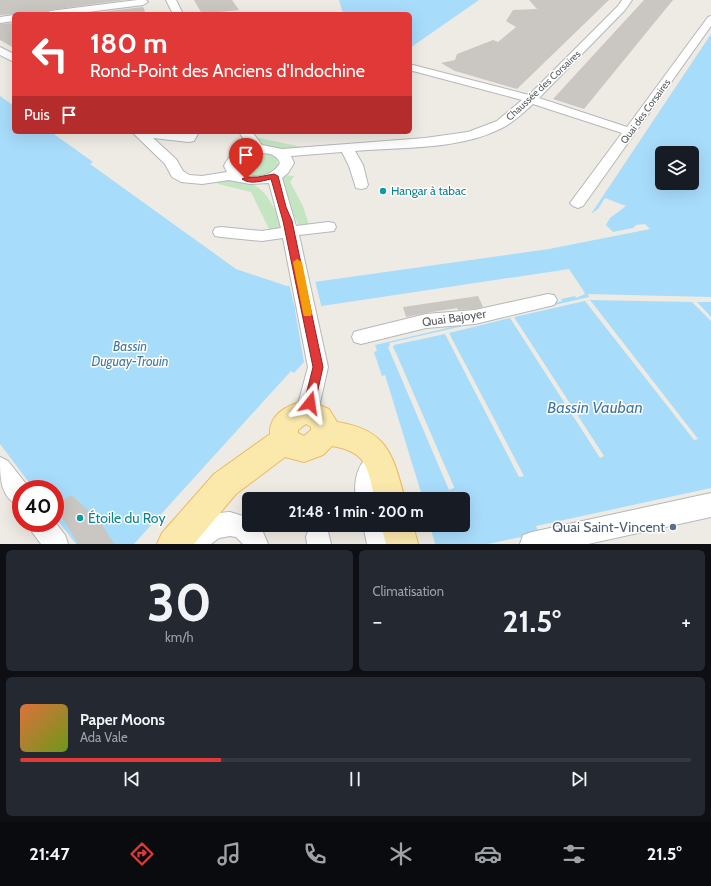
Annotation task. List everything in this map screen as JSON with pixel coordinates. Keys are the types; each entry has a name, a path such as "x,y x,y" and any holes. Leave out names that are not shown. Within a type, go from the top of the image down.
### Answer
{"main road":[{"path":"173,544 225,484 286,439 288,443 296,448 309,448 320,442 316,422"},
{"path":"316,422 367,444 379,460 388,492"},
{"path":"399,532 402,544"}],"street":[{"path":"171,0 177,12"},
{"name":"Chaussée des Corsaires","path":"283,158 322,150 349,153 437,140 476,133 497,126 508,120 531,99 622,8 627,0"},
{"path":"67,12 144,3"},
{"path":"0,20 12,18"},
{"name":"Quai des Corsaires","path":"578,203 711,19"},
{"path":"0,50 12,58"},
{"path":"412,68 531,99 630,132"},
{"path":"140,134 171,162 177,174 186,179 202,180 230,176 236,173 258,180 282,207"},
{"path":"155,134 189,138 192,134"},
{"path":"247,134 258,149"},
{"path":"236,173 232,162 235,158 246,151 270,149 283,158 283,171 274,176 258,180"},
{"path":"349,153 350,165 353,173 359,181"},
{"path":"274,176 290,232 318,367 316,422"},
{"path":"221,232 262,236 328,227"},
{"name":"Quai Bajoyer","path":"361,337 426,321 475,317 548,300"},
{"path":"367,492 365,484 369,471 379,460"},
{"path":"0,468 12,484"},
{"path":"532,544 711,505"},
{"path":"196,544 206,531 218,525 229,524 241,527 252,534 256,544"},
{"path":"47,532 56,544"},
{"path":"376,532 379,544"}],"green space":[{"path":"259,138 302,147 303,149 270,147 253,139"},
{"path":"260,152 273,155 277,158 278,165 275,169 262,175 243,173 236,164 240,158"},
{"path":"284,175 294,176 290,182 303,206 309,225 299,226 279,184"},
{"path":"216,179 233,180 255,185 270,201 283,226 279,229 270,231 251,192 218,184"}],"water":[{"path":"339,0 479,0 412,47 412,12 342,12"},
{"path":"711,34 711,496 488,544 435,544 432,532 470,532 470,492 421,492 385,375 382,376 374,352 377,351 375,345 562,301 561,299 575,296 576,298 585,294 569,269 295,310 304,362 294,373 291,371 134,544 76,544 64,529 64,480 27,480 0,444 0,96 12,105 12,134 54,134 93,162 90,164 236,269 287,286 549,249 650,229 645,224 636,225 633,228 613,232 606,225 610,218 626,206 605,198 598,209 591,214"}],"pier":[{"path":"644,225 649,229 553,246 647,228 645,226 637,227 633,230 613,234 611,233 633,229 636,226"},
{"path":"315,280 322,309 296,312 289,284"},
{"path":"588,294 711,297 711,302 697,302 711,317 711,321 692,302 590,300 698,439 694,440 585,301 514,317 604,456 600,458 510,318 449,333 524,476 519,477 445,334 394,345 393,347 454,487 449,490 388,347 390,346 389,343 589,297"},
{"path":"711,488 711,494 538,531 536,526"}],"building":[{"path":"0,0 125,0 50,10 47,12 12,12 12,14 0,15"},
{"path":"194,0 232,0 239,10 220,12 201,12"},
{"path":"529,0 609,0 517,89 455,71 441,63 455,60 457,54 493,40 498,42 516,27 506,21 513,10 537,9"},
{"path":"644,0 673,0 584,109 553,99"},
{"path":"143,7 145,12 101,12"},
{"path":"12,23 12,47 0,40 0,24"},
{"path":"478,296 483,307 475,309 458,310 457,308 406,317 403,307"},
{"name":"Étoile du Roy","path":"71,495 99,520 114,544 78,544 64,520 64,500"}],"slow traffic":[{"path":"297,262 308,313"}],"place":[{"name":"Hangar à tabac","path":"383,191"},
{"name":"Étoile du Roy","path":"80,518"},
{"name":"Quai Saint-Vincent","path":"673,527"}],"route":[{"path":"246,179 258,180 267,179 274,176 276,182 292,240 314,341 318,367 310,403"}],"water label":[{"name":"Bassin Duguay-Trouin","path":"130,354"},
{"name":"Bassin Vauban","path":"595,407"}]}
